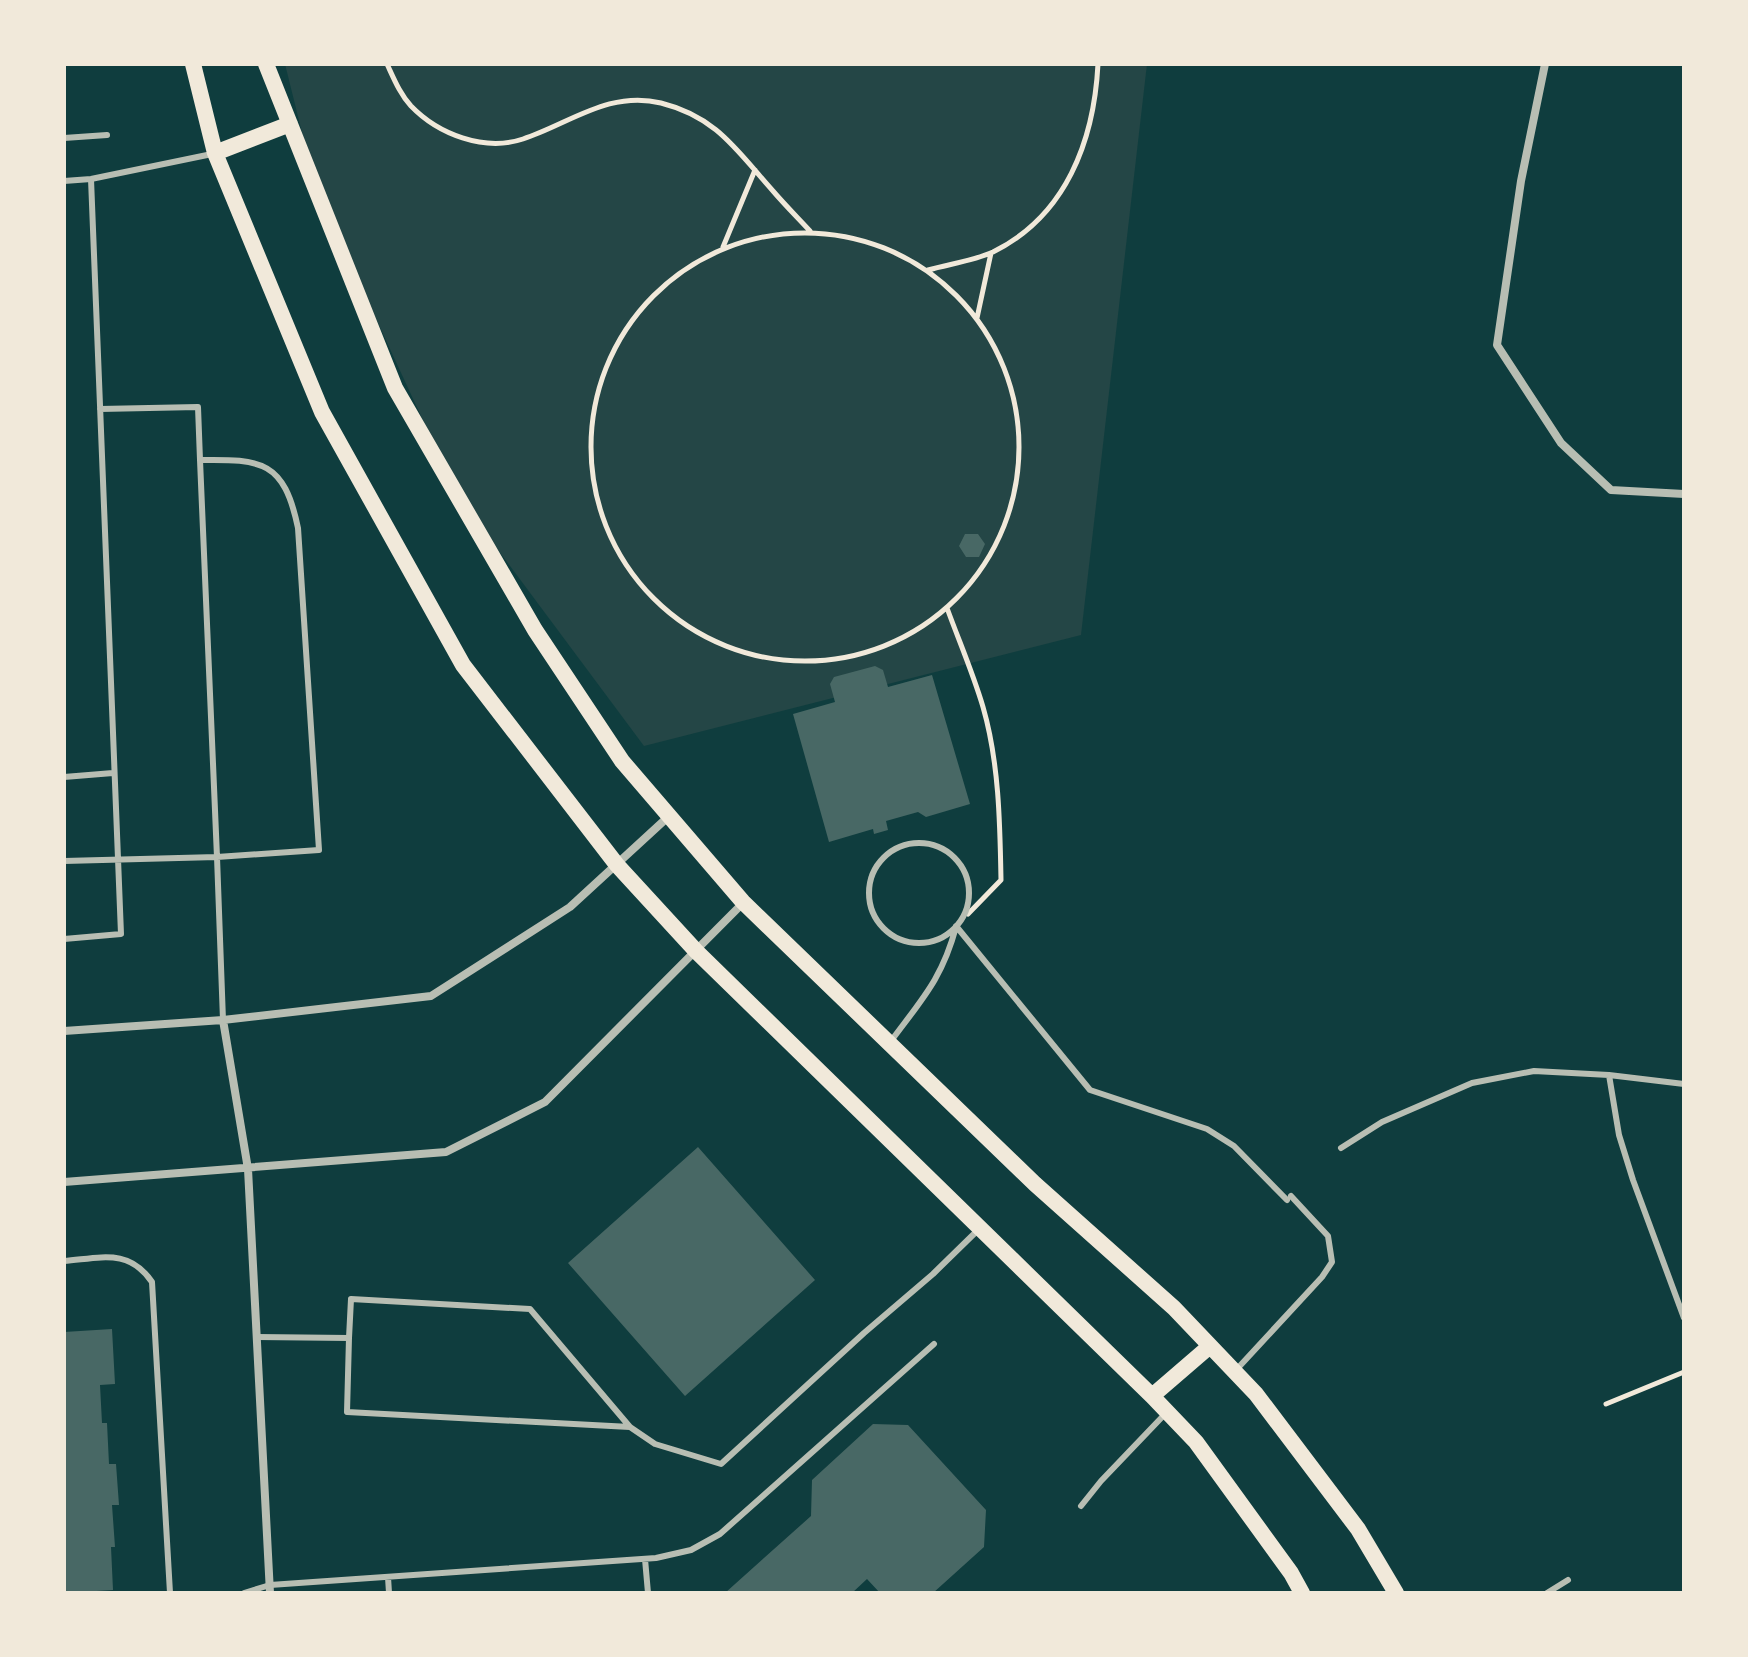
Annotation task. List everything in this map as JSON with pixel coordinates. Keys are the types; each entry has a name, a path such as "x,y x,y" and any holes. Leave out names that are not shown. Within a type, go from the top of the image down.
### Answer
{"main road":[{"path":"193,64 215,153 322,412 456,652 617,865 696,951 1196,1442 1291,1573 1302,1593"},
{"path":"266,64 395,388 535,630 622,761 743,902 1035,1184 1174,1308 1256,1394 1358,1529 1396,1593"},
{"path":"215,153 290,124"},
{"path":"1152,1396 1210,1346"}],"street":[{"path":"1545,64 1521,181 1497,345 1561,443 1611,490 1684,494"},
{"path":"64,1031 223,1020 431,996 570,907 668,817"},
{"path":"64,1182 446,1152 545,1102 743,902"},
{"path":"223,1020 248,1169 270,1589"}],"lane":[{"path":"64,138 107,135"},
{"path":"64,181 91,179 215,153"},
{"path":"64,939 121,934 91,179"},
{"path":"100,409 198,407 223,1020"},
{"path":"64,861 217,857 319,850 298,528 293,502 283,482 269,468 252,461 200,460"},
{"path":"64,777 113,773"},
{"path":"888,1044 935,983 947,960 957,925 966,909 968,881 961,866 943,849 930,844 908,844 888,853 871,879 870,903 878,922 886,931 904,941 926,943 938,940 957,925"},
{"path":"957,925 1090,1090 1207,1129 1224,1138 1320,1225 1328,1236 1332,1262 1328,1269 1235,1372"},
{"path":"1341,1148 1382,1122 1472,1083 1534,1071 1609,1075 1684,1084"},
{"path":"1609,1075 1619,1135 1684,1318"},
{"path":"630,1427 347,1412 351,1299 530,1309 630,1427 655,1444 721,1464 980,1229"},
{"path":"64,1261 120,1257 142,1268 152,1282 170,1593"},
{"path":"257,1337 349,1338"},
{"path":"244,1593 388,1577 679,1554 720,1534 934,1344"},
{"path":"1081,1506 1167,1412"},
{"path":"645,1559 648,1593"},
{"path":"388,1577 389,1593"},
{"path":"1547,1593 1568,1580"}],"path":[{"path":"387,64 410,105 441,129 467,139 504,143 522,140 605,104 648,101 682,110 724,134 811,232"},
{"path":"927,271 991,253 1036,223 1052,207 1079,156 1090,125 1098,64"},
{"path":"723,248 755,170"},
{"path":"811,232 865,241 902,255 953,291 992,343 1009,383 1018,426 1019,455 1015,487 1004,525 987,560 947,608 912,633 862,654 808,662 772,659 718,643 686,626 647,592 622,558 600,511 591,461 593,412 603,374 625,330 645,302 671,279 703,257 723,248 769,235 811,232"},
{"path":"976,319 991,253"},
{"path":"947,608 984,709 992,750 1001,836 1001,880 957,925"},
{"path":"1606,1404 1684,1372"}],"shaded area":[{"path":"285,64 1147,64 1081,635 644,746 458,496 316,189"}],"building":[{"path":"965,534 978,534 985,544 979,557 966,557 959,546"},
{"path":"875,666 883,670 888,687 932,675 970,804 926,817 918,812 886,821 888,830 874,834 873,829 829,842 793,714 835,702 830,684 834,677"},
{"path":"698,1147 815,1280 685,1396 568,1263"},
{"path":"112,1329 115,1384 100,1385 102,1423 107,1423 109,1464 116,1464 119,1505 112,1505 115,1547 111,1547 113,1590 64,1593 64,1332"},
{"path":"873,1424 908,1425 986,1510 984,1547 933,1593 880,1593 867,1579 852,1593 725,1593 811,1516 812,1480"}]}
